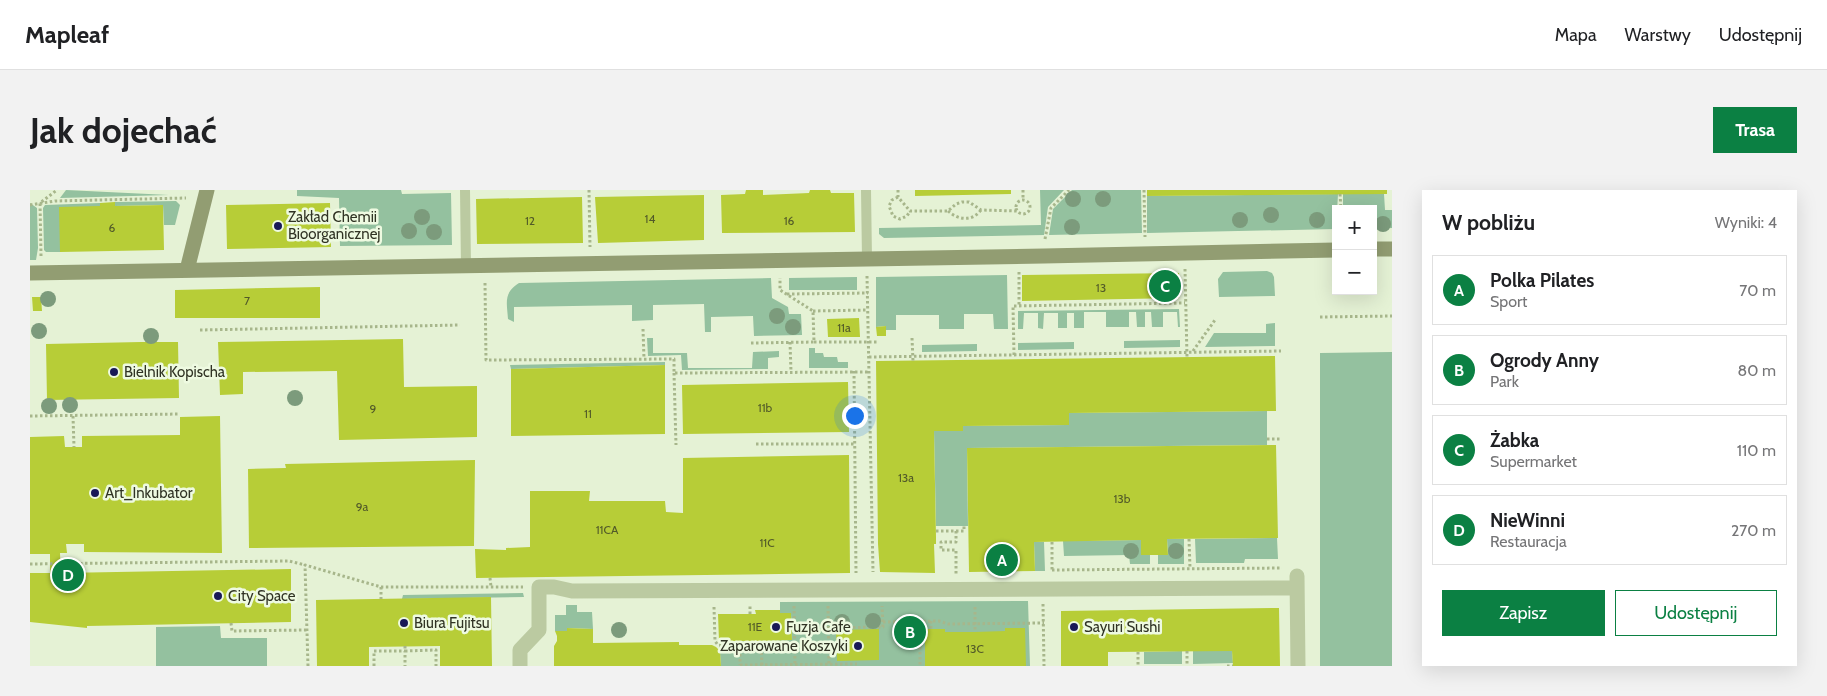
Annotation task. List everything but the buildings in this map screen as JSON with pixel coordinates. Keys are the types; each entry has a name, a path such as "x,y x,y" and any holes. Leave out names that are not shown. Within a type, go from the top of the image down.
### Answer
{"street":[{"path":"187,270 207,190"},
{"path":"1377,249 1392,249"},
{"path":"30,273 1332,250"},
{"path":"520,666 520,650 539,630 539,587 554,587 572,591 1048,590 1190,589 1297,582 1298,666"}],"lane":[{"path":"465,190 466,266"},
{"path":"866,190 867,259"}],"path":[{"path":"40,202 57,190"},
{"path":"589,190 590,248"},
{"path":"898,190 898,198 910,211 948,211 956,217 965,219 974,216 981,210"},
{"path":"1022,190 1023,200"},
{"path":"1046,235 1051,208 1069,190"},
{"path":"1144,190 1145,237"},
{"path":"1340,194 1341,205"},
{"path":"30,205 55,200 186,198"},
{"path":"898,198 892,200 889,206 893,216 900,219 907,216 910,211"},
{"path":"948,211 956,204 962,202 975,205 981,210 1017,211 1023,215 1029,212 1030,205 1028,201 1023,200"},
{"path":"1017,211 1017,204 1023,200"},
{"path":"40,202 41,256"},
{"path":"1185,268 1187,357"},
{"path":"1019,272 1019,306"},
{"path":"780,274 780,290 813,311 868,310"},
{"path":"828,628 883,627 878,590 867,280"},
{"path":"486,281 486,360 674,359 676,445"},
{"path":"786,294 868,293"},
{"path":"1014,355 1013,306 1185,303"},
{"path":"813,311 814,342"},
{"path":"1320,316 1392,316"},
{"path":"1193,351 1215,320"},
{"path":"200,330 460,324"},
{"path":"643,329 644,359"},
{"path":"912,338 913,359"},
{"path":"790,342 791,372"},
{"path":"751,343 878,342"},
{"path":"869,357 913,359 1193,351 1281,351"},
{"path":"854,371 856,590"},
{"path":"674,373 869,372"},
{"path":"30,416 180,414"},
{"path":"73,416 74,447"},
{"path":"1267,439 1282,439"},
{"path":"756,444 854,444"},
{"path":"936,531 964,531 964,526"},
{"path":"956,531 956,590"},
{"path":"1189,539 1190,589"},
{"path":"956,542 941,542 941,550 956,550"},
{"path":"1044,666 1044,623 1052,570 1052,542"},
{"path":"30,564 289,561 381,587 539,587"},
{"path":"305,565 308,666"},
{"path":"1052,570 1283,568"},
{"path":"490,578 490,587"},
{"path":"381,587 381,599"},
{"path":"794,590 795,665"},
{"path":"828,590 829,665"},
{"path":"714,591 715,641 718,645 740,645 740,666 857,664"},
{"path":"974,601 975,632"},
{"path":"931,621 931,629"},
{"path":"883,622 939,621 948,624 1044,623"},
{"path":"920,622 920,666"},
{"path":"232,623 232,631 307,630"},
{"path":"762,666 761,644 795,643"},
{"path":"405,649 405,666"},
{"path":"374,666 374,651 405,649 436,650 436,666"},
{"path":"1138,652 1138,666"},
{"path":"1187,652 1188,666"},
{"path":"1228,666 1233,666"}],"green space":[{"path":"66,190 169,195 60,198"},
{"path":"297,190 401,190 402,194 451,193 452,245 340,246 339,198 297,196"},
{"path":"1040,190 1064,190 1048,207 1044,235 884,238 879,234 879,228 1041,225"},
{"path":"1072,190 1141,190 1142,233 1049,235 1053,209"},
{"path":"1338,194 1337,205 1332,205 1332,229 1147,233 1147,196"},
{"path":"1343,194 1384,194 1385,210 1392,210 1392,228 1377,229 1377,205 1343,205"},
{"path":"176,201 180,205 175,225 164,225 163,205 115,206 115,202"},
{"path":"30,203 37,208 38,248 36,260 30,260"},
{"path":"100,203 100,206 60,252 46,252 44,250 43,208 45,205"},
{"path":"1267,271 1272,273 1274,277 1275,296 1219,297 1218,279 1223,272"},
{"path":"1007,275 1008,329 994,329 993,314 964,314 964,329 939,329 939,315 896,315 896,330 886,330 886,326 876,327 876,277"},
{"path":"857,277 857,290 789,290 789,278"},
{"path":"771,278 772,298 788,307 789,314 801,314 802,335 754,336 753,316 711,317 711,332 705,332 704,304 653,305 653,320 632,321 632,305 514,307 514,322 508,319 508,295 519,283"},
{"path":"1179,309 1180,327 1178,327 1177,312 1163,312 1163,327 1152,327 1151,312 1145,312 1145,327 1137,327 1136,312 1129,312 1129,327 1106,327 1106,312 1084,312 1084,328 1074,328 1074,313 1067,313 1067,328 1058,328 1058,313 1044,313 1043,329 1038,328 1038,313 1024,313 1023,329 1018,329 1018,311"},
{"path":"1275,323 1275,346 1205,347 1214,333 1266,333 1266,324"},
{"path":"647,338 653,338 653,353 687,353 688,368 752,368 753,352 779,351 779,357 768,358 768,369 682,370 681,355 648,356"},
{"path":"1180,340 1180,347 1124,348 1124,341"},
{"path":"1074,342 1074,349 1018,350 1018,343"},
{"path":"977,344 977,351 922,352 922,345"},
{"path":"809,348 815,348 815,353 823,353 824,357 837,357 838,362 848,362 848,368 809,368"},
{"path":"1392,352 1392,666 1320,666 1320,353"},
{"path":"665,362 665,365 511,369 510,365"},
{"path":"1267,411 1267,445 967,448 968,526 936,526 934,431 963,426 1068,425 1069,413"},
{"path":"1277,538 1278,559 1245,559 1244,563 1196,563 1195,539"},
{"path":"1167,539 1184,539 1184,564 1158,564 1158,555 1168,555"},
{"path":"1141,540 1150,555 1150,564 1130,564 1129,555 1064,556 1063,541"},
{"path":"1034,542 1044,542 1045,571 1035,571"},
{"path":"523,593 524,597 402,599 403,595"},
{"path":"1028,601 1030,666 721,666 719,641 745,641 746,649 758,649 758,641 792,640 791,614 780,613 780,602"},
{"path":"566,605 577,605 577,612 592,612 593,629 567,628 567,631 555,631 555,615 566,615"},
{"path":"220,626 221,638 267,638 267,666 156,666 156,627"},
{"path":"1182,651 1182,664 1144,664 1144,652"},
{"path":"1193,651 1232,651 1233,663 1193,664"}],"place":[{"name":"Zakład Chemii Bioorganicznej","path":"278,226"},
{"name":"Żabka","path":"1165,286"},
{"name":"Bielnik Kopischa","path":"114,372"},
{"name":"Art_Inkubator","path":"95,493"},
{"name":"Polka Pilates","path":"1002,560"},
{"name":"NieWinni","path":"68,575"},
{"name":"City Space","path":"218,596"},
{"name":"Biura Fujitsu","path":"404,623"},
{"name":"Fuzja Cafe","path":"776,627"},
{"name":"Sayuri Sushi","path":"1074,627"},
{"name":"Ogrody Anny","path":"910,632"},
{"name":"Zaparowane Koszyki","path":"858,646"}]}
